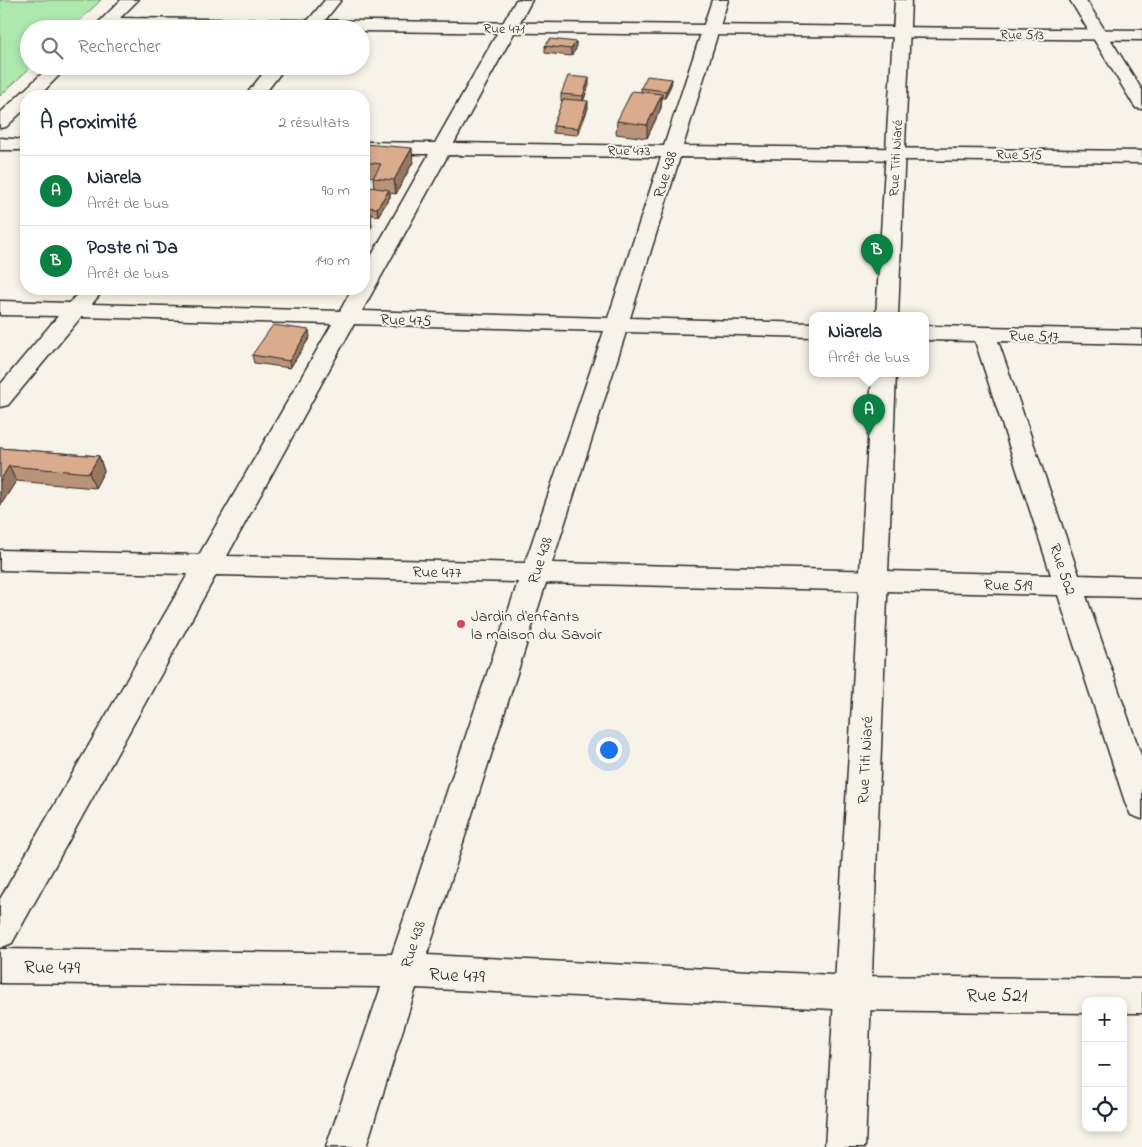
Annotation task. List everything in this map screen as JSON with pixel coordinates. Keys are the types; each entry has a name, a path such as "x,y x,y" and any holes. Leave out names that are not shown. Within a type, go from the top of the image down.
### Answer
{"street":[{"path":"109,20 130,0"},
{"path":"316,20 333,0"},
{"path":"370,277 524,0"},
{"name":"Rue 438","path":"346,1147 617,325 720,0"},
{"name":"Rue Titi Niaré","path":"887,312 903,0"},
{"path":"1078,0 1142,104"},
{"name":"Rue 471","path":"370,27 901,33"},
{"name":"Rue 513","path":"901,33 1142,35"},
{"path":"35,90 51,75"},
{"path":"259,90 271,75"},
{"path":"0,123 20,104"},
{"path":"0,144 20,145"},
{"name":"Rue 473","path":"370,148 895,152"},
{"name":"Rue 515","path":"895,152 1142,156"},
{"path":"0,400 88,295"},
{"path":"0,932 360,295"},
{"name":"Rue 475","path":"0,308 809,330"},
{"name":"Rue 517","path":"929,333 1142,337"},
{"name":"Rue 502","path":"984,334 1142,805"},
{"name":"Rue Titi Niaré","path":"845,1147 884,377"},
{"name":"Rue 477","path":"0,560 873,582"},
{"name":"Rue 519","path":"873,582 1069,584 1142,587"},
{"name":"Rue 479","path":"0,966 403,971 853,993"},
{"name":"Rue 521","path":"853,993 1142,996"}],"green space":[{"path":"0,0 101,0 80,20 20,20 20,75 22,75 0,96"}],"building":[{"path":"550,39 576,42 571,49 545,46"},
{"path":"568,76 589,78 583,96 561,94"},
{"path":"647,76 672,79 666,91 641,88"},
{"path":"632,91 662,94 647,125 617,121"},
{"path":"563,99 588,101 578,128 553,126"},
{"path":"370,144 412,148 394,180 373,178 381,164 370,163"},
{"path":"370,187 389,190 377,208 370,207"},
{"path":"273,325 309,330 289,361 252,355"},
{"path":"0,448 99,456 89,473 9,466 0,481"}],"place":[{"name":"Poste ni Da","path":"877,275"},
{"name":"Niarela","path":"869,435"},
{"name":"Jardin d'enfants la maison du Savoir","path":"461,624"}]}
